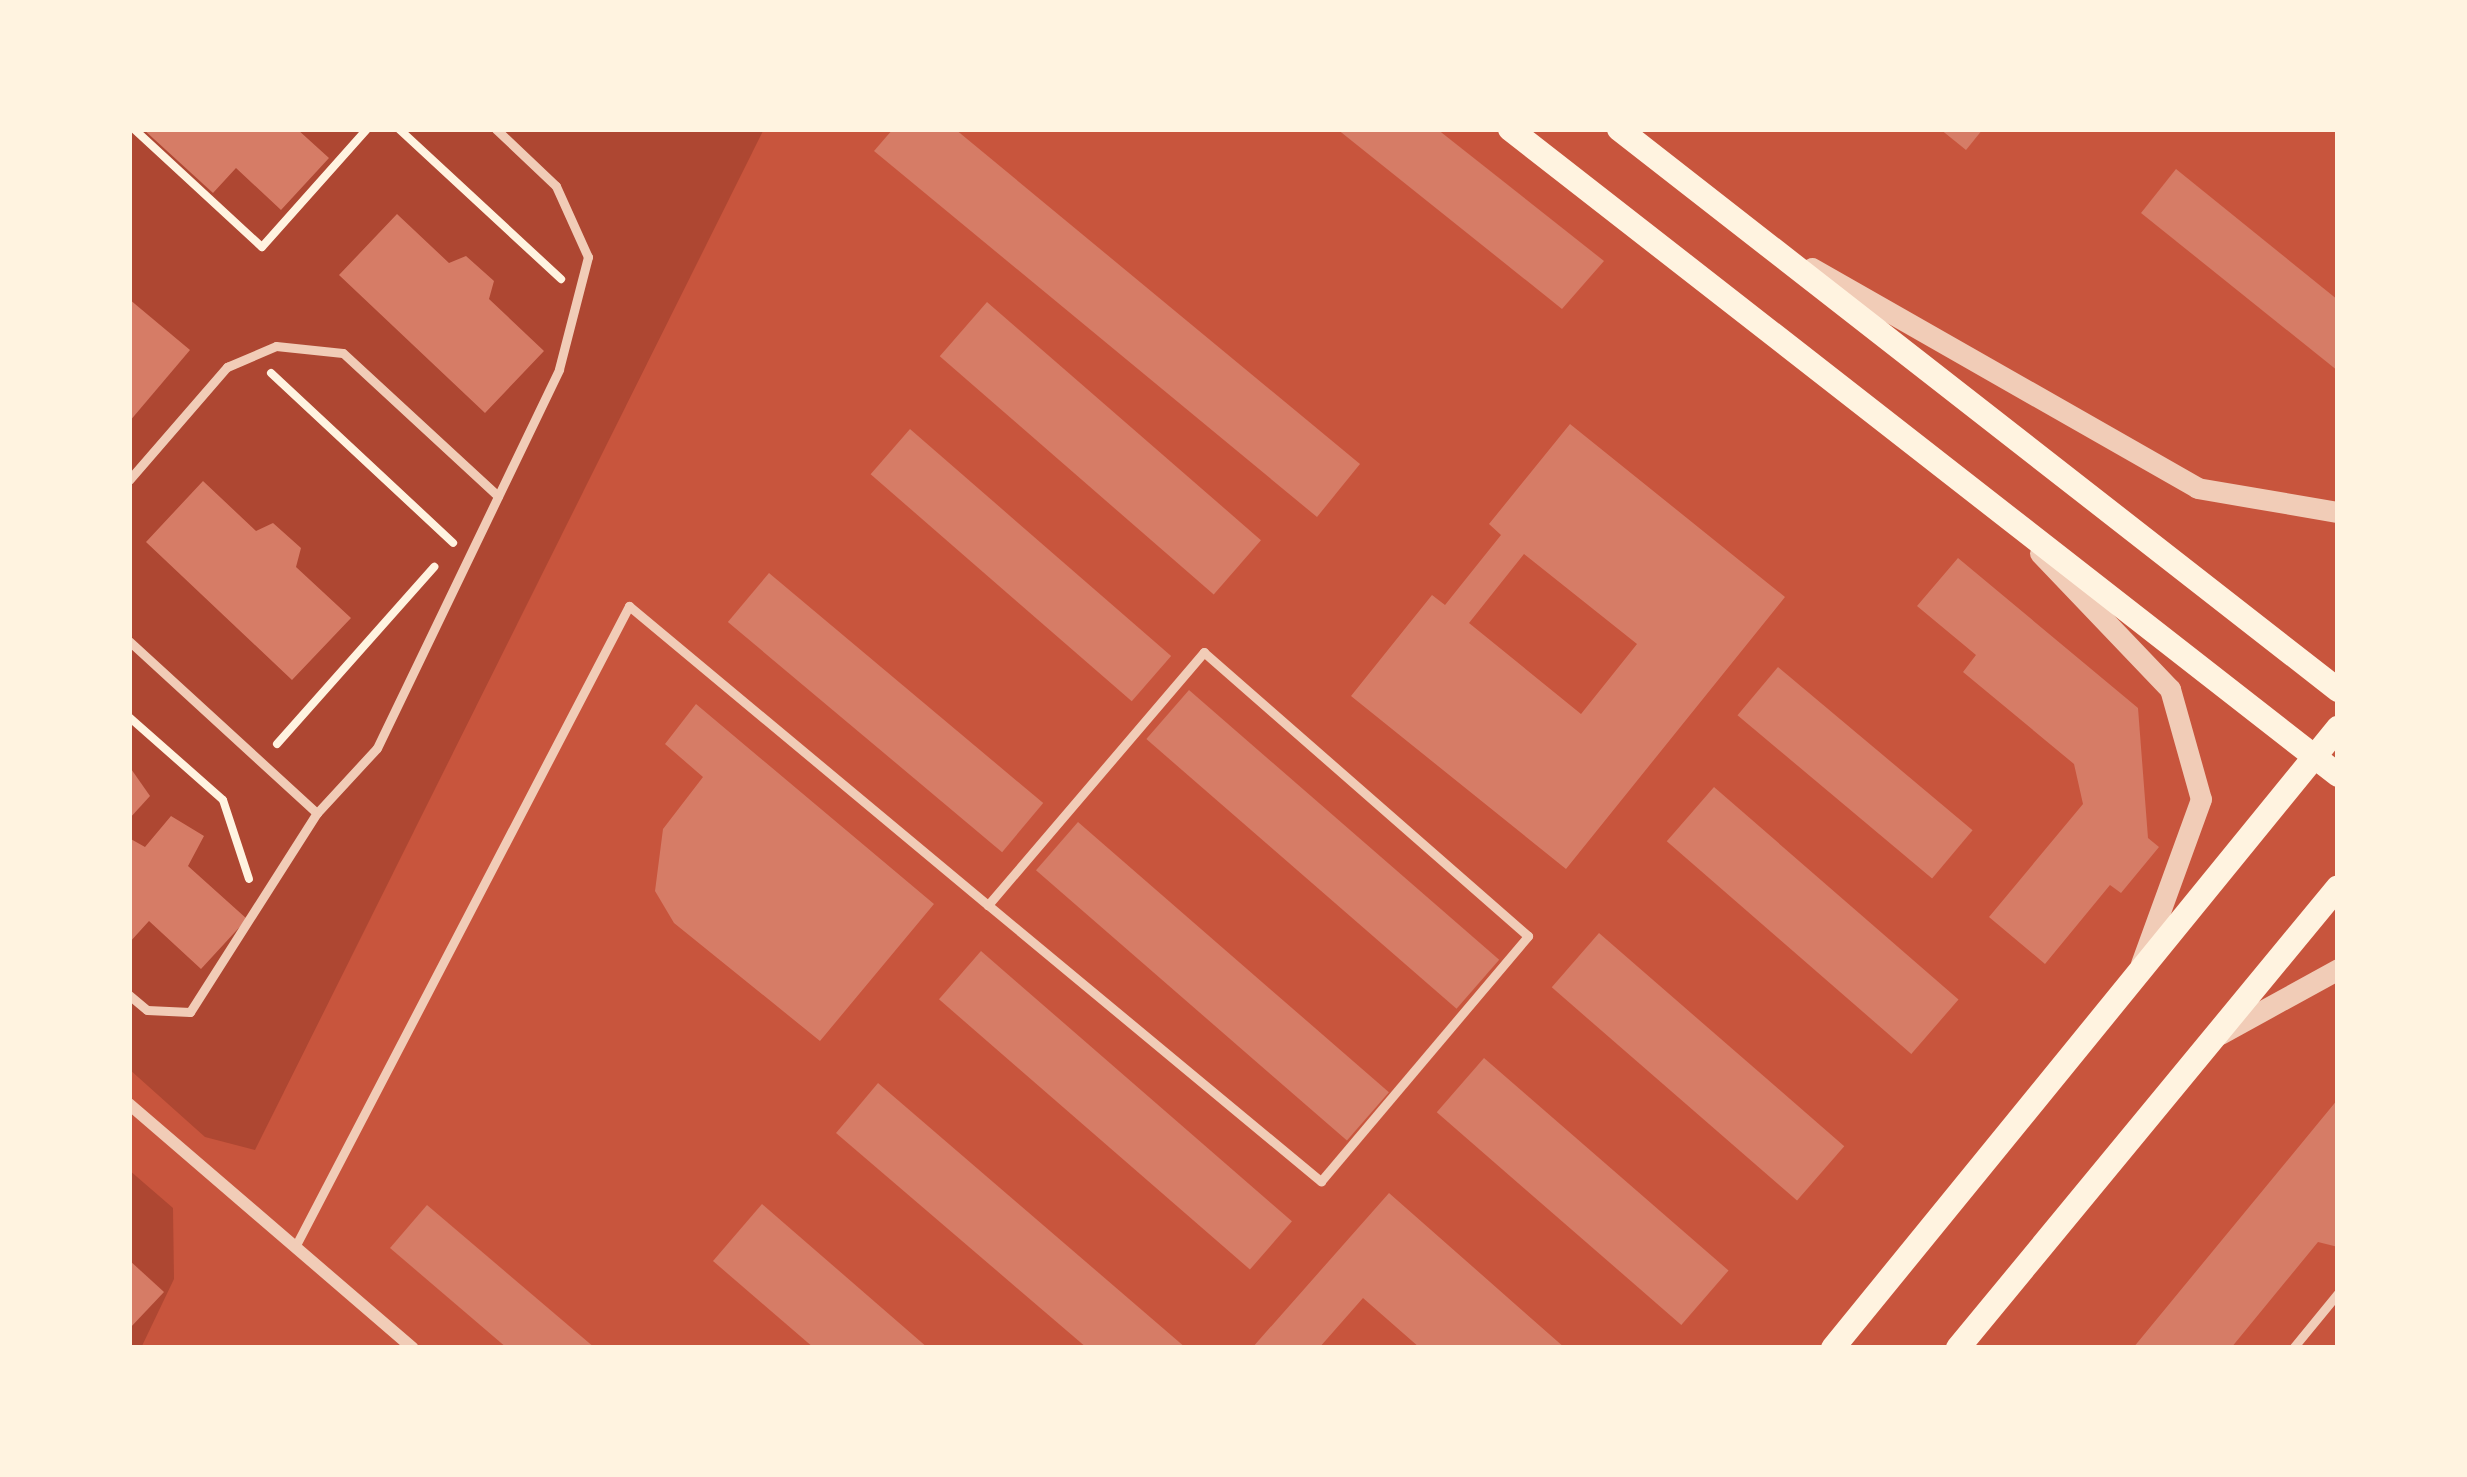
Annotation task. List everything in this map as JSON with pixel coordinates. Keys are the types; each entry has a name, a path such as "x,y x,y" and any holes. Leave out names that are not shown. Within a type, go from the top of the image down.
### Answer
{"main road":[{"path":"1510,129 2338,775"},
{"path":"1619,129 2338,690"},
{"path":"1833,1348 2338,728"},
{"path":"1958,1348 2338,887"}],"street":[{"path":"1760,238 2197,488 2338,512"},
{"path":"1998,509 2170,689 2201,799 2137,976"},
{"path":"2214,1037 2338,969"},
{"path":"129,1104 413,1348"}],"lane":[{"path":"129,995 147,1010 190,1012 317,813 377,748 498,496 584,300 588,256 556,186 496,129"},
{"path":"129,480 227,367 276,346 343,353 498,496"},
{"path":"296,1247 628,606 988,905 1321,1181 1528,936 1204,652 988,905"},
{"path":"129,640 317,813"},
{"path":"2293,1348 2338,1293"}],"path":[{"path":"134,129 262,247 367,129"},
{"path":"399,129 584,300"},
{"path":"252,356 455,545 261,763"},
{"path":"129,717 223,800 259,909"}],"shaded area":[{"path":"129,129 764,129 255,1150 205,1137 129,1069"},
{"path":"129,1170 173,1208 174,1279 141,1348 129,1348"}],"building":[{"path":"143,129 297,129 329,158 281,210 236,168 213,193"},
{"path":"893,129 955,129 1360,464 1317,517 874,151"},
{"path":"1337,129 1437,129 1604,261 1562,309"},
{"path":"1940,129 1983,129 1966,150"},
{"path":"2176,169 2338,300 2338,371 2141,213"},
{"path":"397,214 449,263 466,256 494,281 489,299 544,351 485,413 339,275"},
{"path":"129,299 190,350 129,422"},
{"path":"987,302 1261,540 1214,594 940,356"},
{"path":"1570,424 1785,597 1566,869 1351,696 1432,595 1445,605 1501,535 1489,524","holes":["1524,554 1637,644 1581,714 1469,623"]},
{"path":"910,429 1171,656 1132,701 871,474"},
{"path":"203,481 256,531 273,523 301,548 296,567 351,618 292,680 146,542"},
{"path":"1958,558 2138,708 2148,838 2159,847 2121,893 2110,885 2045,964 1989,917 2083,804 2074,764 1963,672 1976,655 1917,606"},
{"path":"769,573 1043,803 1002,852 728,622"},
{"path":"1778,667 1973,830 1932,879 1738,715"},
{"path":"1189,690 1499,960 1457,1009 1146,739"},
{"path":"696,704 934,904 820,1041 674,923 655,891 663,829 703,777 665,744"},
{"path":"129,766 150,796 129,819"},
{"path":"1714,787 1959,1000 1911,1054 1667,841"},
{"path":"171,816 204,836 188,866 247,919 201,969 149,921 129,943 129,838 145,847"},
{"path":"1078,822 1389,1092 1347,1141 1036,870"},
{"path":"1599,933 1844,1146 1797,1201 1552,987"},
{"path":"981,951 1292,1221 1250,1270 939,999"},
{"path":"1484,1058 1729,1271 1681,1325 1437,1112"},
{"path":"878,1083 1186,1348 1087,1348 836,1133"},
{"path":"2338,1099 2338,1247 2318,1242 2231,1348 2133,1348"},
{"path":"1389,1193 1565,1348 1420,1348 1363,1298 1319,1348 1252,1348"},
{"path":"762,1204 928,1348 814,1348 713,1261"},
{"path":"427,1205 595,1348 507,1348 390,1248"},
{"path":"129,1260 164,1292 129,1329"}]}
